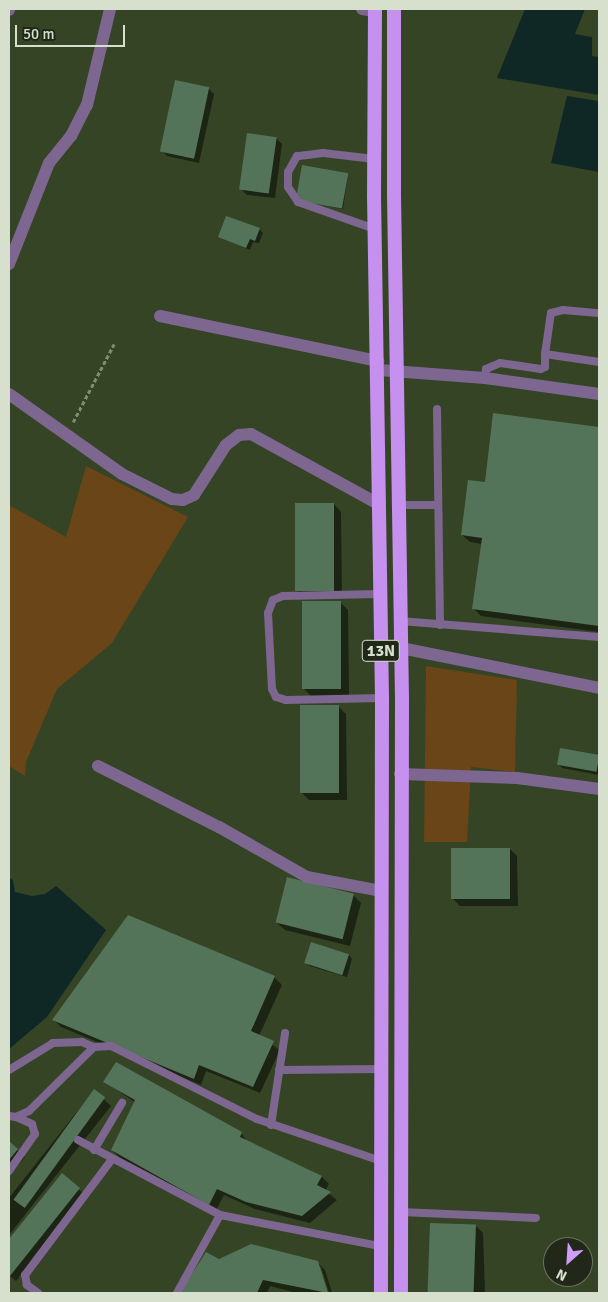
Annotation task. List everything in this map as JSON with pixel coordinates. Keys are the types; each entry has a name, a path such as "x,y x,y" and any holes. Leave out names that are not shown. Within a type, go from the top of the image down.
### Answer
{"highway":[{"name":"13N","path":"394,9 394,195 399,370 401,648 401,1293"},
{"name":"13N","path":"371,10 379,365 379,594 382,698 381,1293"}],"street":[{"path":"9,264 49,163 71,136 87,105 110,9"},
{"path":"160,316 399,370 485,378 599,394"},
{"path":"9,394 122,474 172,499 183,500 194,494 226,445 239,435 251,434 265,439 380,505"},
{"path":"401,648 599,688"},
{"path":"98,766 219,827 307,877 381,890"},
{"path":"400,774 518,778 599,790"}],"lane":[{"path":"374,159 323,153 297,156 288,172 288,187 298,202 375,229"},
{"path":"485,378 486,369 500,363 541,370 545,367 552,313 562,310 599,313"},
{"path":"546,354 599,362"},
{"path":"437,409 440,625"},
{"path":"400,505 438,505"},
{"path":"379,594 283,596 273,600 268,613 272,689 276,697 286,700 382,698"},
{"path":"400,621 599,637"},
{"path":"271,1125 285,1033"},
{"path":"9,1070 53,1043 76,1042 94,1048 111,1046 271,1125 381,1161"},
{"path":"13,1117 29,1111 94,1048"},
{"path":"279,1070 382,1069"},
{"path":"94,1150 122,1104"},
{"path":"9,1171 35,1134 32,1124 13,1117"},
{"path":"78,1140 220,1215 380,1246"},
{"path":"38,1293 27,1285 24,1275 112,1159"},
{"path":"401,1212 536,1218"},
{"path":"177,1293 220,1215"}],"path":[{"path":"66,435 114,344"}],"shaded area":[{"path":"86,466 188,517 112,643 57,689 26,762 25,776 9,766 9,505 66,537"},
{"path":"426,666 517,680 515,772 471,767 467,842 424,842"}],"water":[{"path":"525,9 585,9 575,34 592,37 592,56 599,57 599,95 497,78"},
{"path":"567,96 599,101 599,172 551,163"},
{"path":"9,878 13,880 15,892 32,896 45,894 56,886 106,930 47,1017 9,1049"}],"building":[{"path":"175,80 209,87 194,159 160,151"},
{"path":"247,133 277,137 269,194 239,189"},
{"path":"302,165 348,173 342,209 296,200"},
{"path":"226,216 260,228 255,241 250,239 246,248 218,237"},
{"path":"493,413 599,427 599,626 472,609 482,538 461,535 468,480 485,482"},
{"path":"295,503 334,503 334,591 295,591"},
{"path":"302,601 341,601 341,689 302,689"},
{"path":"300,705 339,705 339,793 300,793"},
{"path":"560,748 599,755 596,772 557,765"},
{"path":"451,848 510,848 510,899 451,899"},
{"path":"287,877 354,894 343,939 276,923"},
{"path":"128,915 275,976 251,1031 274,1041 253,1087 199,1065 194,1079 52,1020"},
{"path":"311,942 349,954 342,975 304,963"},
{"path":"116,1062 242,1132 240,1137 322,1176 317,1185 331,1192 302,1216 246,1202 217,1189 209,1205 111,1150 135,1100 103,1082"},
{"path":"94,1089 105,1097 25,1208 13,1200"},
{"path":"9,1141 18,1149 9,1160"},
{"path":"62,1173 80,1188 10,1276 9,1239"},
{"path":"430,1223 476,1225 474,1293 428,1293"},
{"path":"251,1244 318,1261 328,1293 263,1280 257,1293 180,1293 206,1252 219,1259"}]}
